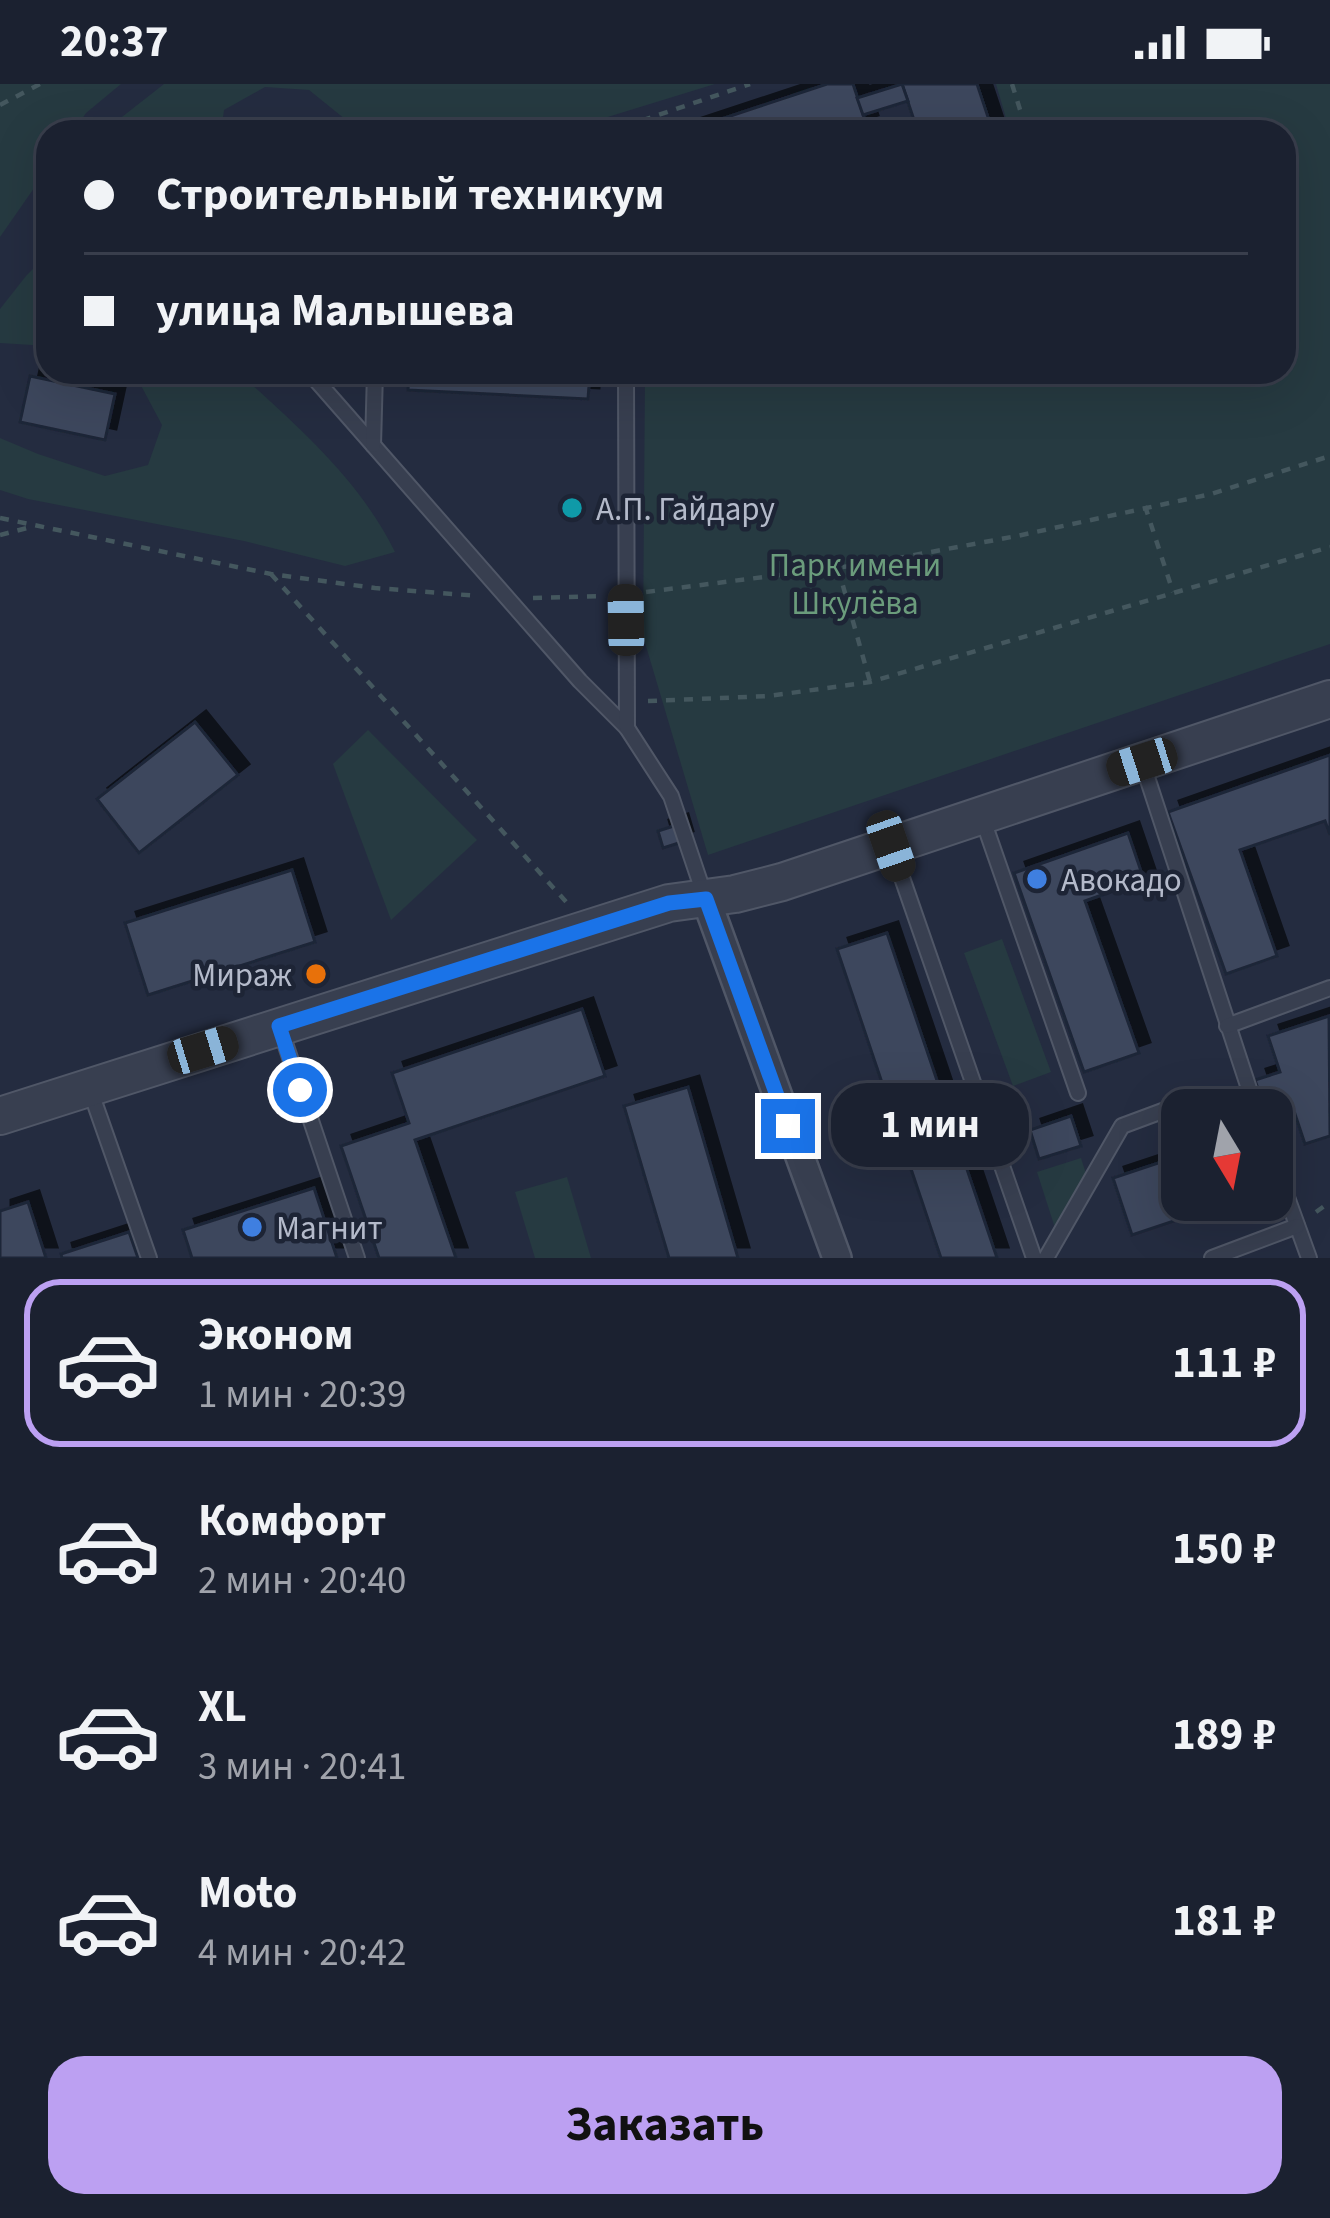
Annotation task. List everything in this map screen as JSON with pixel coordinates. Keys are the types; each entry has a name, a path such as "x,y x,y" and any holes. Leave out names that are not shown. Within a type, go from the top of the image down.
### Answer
{"street":[{"path":"0,1116 669,903 782,882 1330,699"},
{"path":"706,899 837,1258"}],"lane":[{"path":"320,384 580,681 627,728 671,796 706,899"},
{"path":"373,445 375,384"},
{"path":"626,384 627,728"},
{"path":"1142,762 1249,1089"},
{"path":"981,815 1078,1093"},
{"path":"891,846 1034,1258"},
{"path":"1227,1026 1330,988"},
{"path":"279,1026 357,1258"},
{"path":"89,1086 149,1258"},
{"path":"1046,1258 1122,1126 1161,1112"},
{"path":"1293,1213 1309,1258"},
{"path":"1212,1258 1298,1226"}],"path":[{"path":"0,104 40,84"},
{"path":"644,120 750,84"},
{"path":"1012,84 1023,120"},
{"path":"0,518 271,574 375,588 510,599 625,595 838,568 1017,536 1210,494 1330,456"},
{"path":"1145,506 1173,592"},
{"path":"0,535 33,526"},
{"path":"627,702 769,697 871,682 1330,547"},
{"path":"838,568 871,682"},
{"path":"271,574 591,927"}],"green space":[{"path":"0,84 121,84 81,120 36,120 36,185 0,237"},
{"path":"164,84 715,84 598,120 346,120 309,90 265,87 224,110 223,120 118,120"},
{"name":"Парк имени Шкулёва","path":"996,84 1330,84 1330,644 708,855 643,636 645,384 1296,384 1296,120 1006,120"},
{"path":"36,266 36,345 0,343 0,309"},
{"path":"140,384 251,384 345,477 395,552 345,566 0,490 0,438 105,476 148,465 162,425"},
{"path":"368,730 477,840 391,920 333,764"},
{"path":"1002,939 1051,1072 1013,1086 964,953"},
{"path":"1081,1158 1087,1177 1055,1228 1037,1172"},
{"path":"567,1177 591,1258 535,1258 515,1192"}],"building":[{"path":"827,84 853,84 865,120 718,120"},
{"path":"902,84 977,84 989,120 914,120"},
{"path":"902,84 908,101 863,115 857,98"},
{"path":"30,376 36,377 36,384 68,384 115,394 105,440 20,422"},
{"path":"408,384 589,384 588,399 408,390"},
{"path":"195,722 238,775 139,853 97,799"},
{"path":"1330,755 1330,835 1325,821 1240,850 1277,956 1226,974 1168,812"},
{"path":"677,825 682,842 663,848 658,831"},
{"path":"1128,833 1144,880 1085,901 1139,1053 1084,1072 1014,873"},
{"path":"292,870 315,942 148,995 125,923"},
{"path":"887,933 997,1258 941,1258 837,949"},
{"path":"582,1009 605,1076 415,1140 456,1258 379,1258 341,1146 409,1123 392,1073"},
{"path":"1329,1016 1330,1136 1305,1144 1293,1115 1293,1089 1258,1089 1255,1080 1280,1072 1268,1036"},
{"path":"688,1087 738,1258 669,1258 624,1106"},
{"path":"1071,1116 1081,1146 1039,1159 1030,1130"},
{"path":"1161,1162 1161,1221 1174,1221 1132,1235 1113,1178"},
{"path":"314,1188 337,1258 192,1258 183,1230"},
{"path":"28,1202 46,1258 0,1258 0,1211"},
{"path":"129,1232 138,1258 62,1258 61,1254"}],"place":[{"name":"А.П. Гайдару","path":"572,508"},
{"name":"Авокадо","path":"1037,879"},
{"name":"Мираж","path":"316,974"},
{"name":"Магнит","path":"252,1227"}],"route":[{"path":"300,1090 279,1026 669,903 706,899 788,1126"}]}
